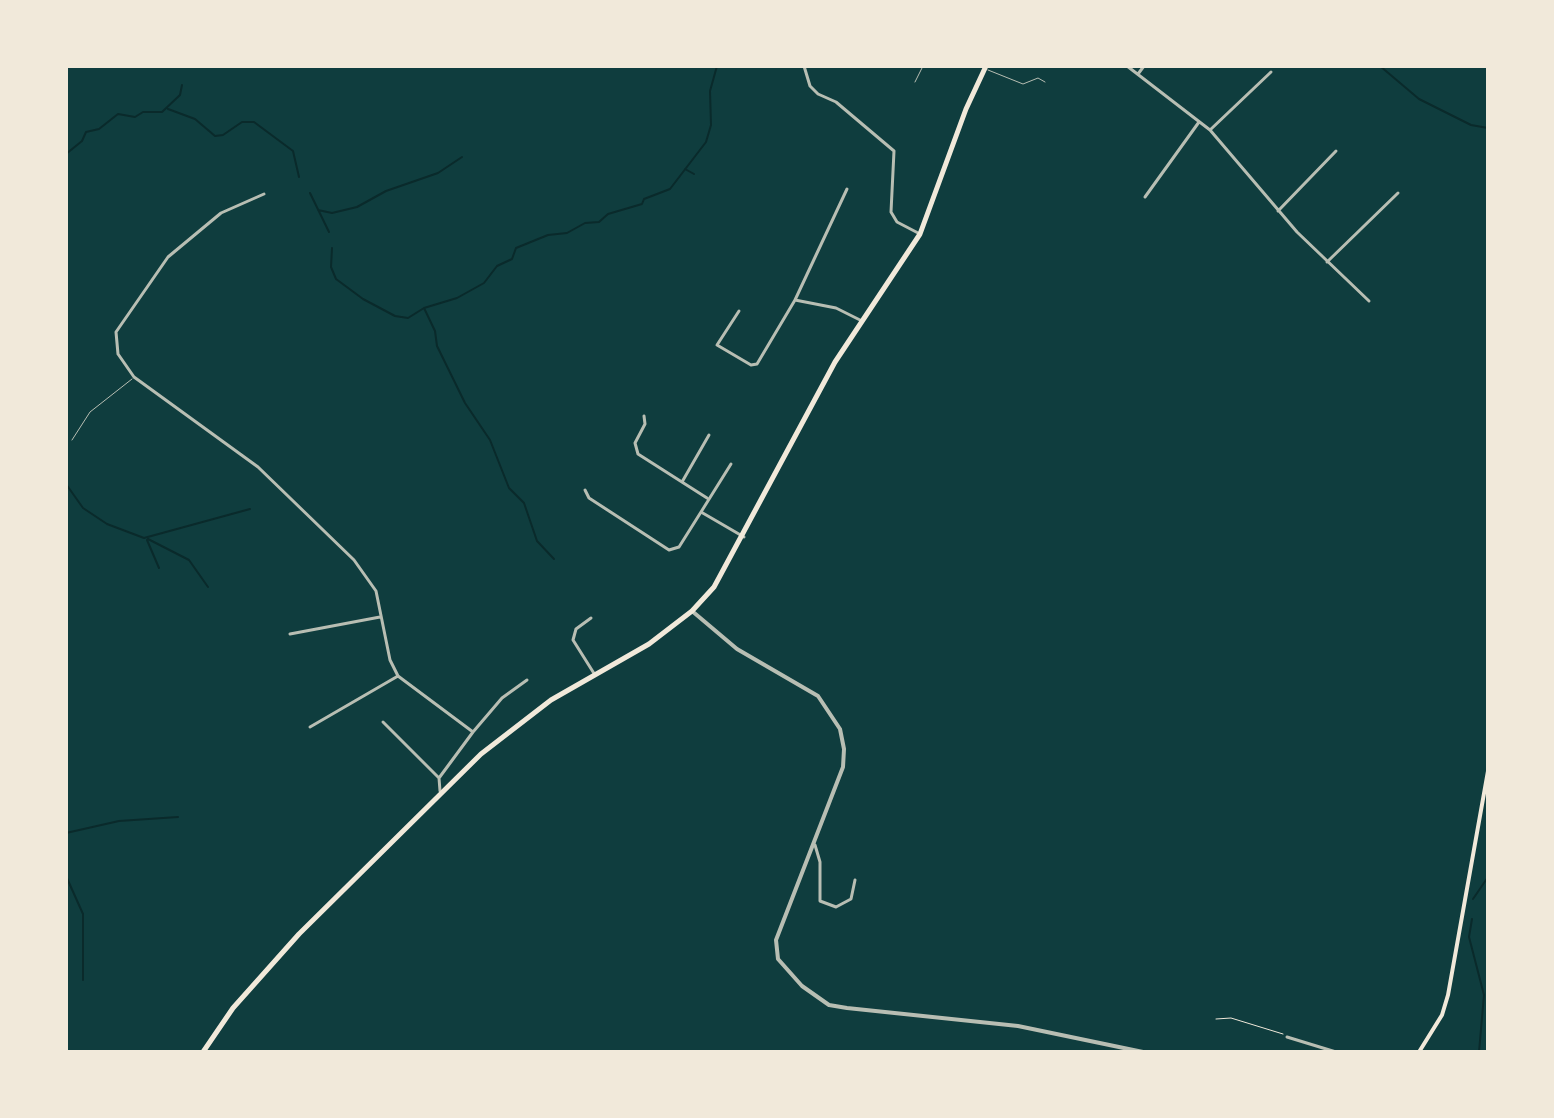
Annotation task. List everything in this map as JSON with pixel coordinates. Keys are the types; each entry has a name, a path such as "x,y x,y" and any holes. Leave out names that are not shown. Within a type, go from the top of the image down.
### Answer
{"main road":[{"path":"203,1052 233,1008 299,934 521,719 649,644 692,611 714,587 744,537 806,415 862,321 920,234 984,67"},
{"path":"1419,1052 1442,1015 1488,771"}],"street":[{"path":"804,66 810,86 818,94 836,102 894,151 891,212 897,222 920,234"},
{"path":"1127,66 1210,130 1278,211 1369,301"},
{"path":"1138,74 1144,66"},
{"path":"1210,130 1271,72"},
{"path":"1145,197 1199,122"},
{"path":"1278,211 1336,151"},
{"path":"739,311 717,345 751,365 757,364 795,300 847,189"},
{"path":"1327,262 1398,193"},
{"path":"264,194 221,213 173,251 116,332 118,354 134,377 258,467 354,560 376,591 390,660 398,676 473,732"},
{"path":"795,300 836,308 862,321"},
{"path":"644,416 645,424 635,443 638,454 707,498"},
{"path":"682,482 709,435"},
{"path":"585,490 589,498 669,550 679,547 731,464"},
{"path":"701,512 744,537"},
{"path":"692,611 748,657 812,692 828,706 840,729 844,749 843,767 776,940 778,959 802,986 829,1005 1018,1026 1143,1052"},
{"path":"290,634 380,617"},
{"path":"591,618 576,629 573,640 595,675"},
{"path":"310,727 398,676"},
{"path":"439,778 502,698 527,680"},
{"path":"383,722 439,778 441,795"},
{"path":"812,842 818,848 820,862 820,901 836,907 851,899 855,880"},
{"path":"1287,1037 1336,1052"}],"lane":[{"path":"915,82 923,66"},
{"path":"984,67 1023,84 1038,78 1045,82"},
{"path":"72,440 90,412 134,377"}],"path":[{"path":"1216,1019 1231,1018 1287,1037"}],"waterway":[{"path":"424,308 457,298 484,283 497,266 512,259 516,248 548,235 567,233 585,223 599,222 608,214 642,204 644,199 670,189 706,142 711,125 710,91 717,66"},
{"path":"1380,66 1419,99 1471,125 1488,128"},
{"path":"66,154 82,141 86,132 99,129 118,114 135,117 143,112 162,112 180,95 182,85"},
{"path":"168,109 195,119 215,136 223,135 242,122 254,122 293,151 299,177"},
{"path":"318,210 332,213 357,207 386,191 438,173 462,157"},
{"path":"685,169 694,174"},
{"path":"310,193 329,232"},
{"path":"332,248 331,267 336,279 363,299 395,316 408,318 424,308 435,331 437,346 465,403 490,440 509,488 524,503 537,541 554,559"},
{"path":"66,484 83,508 107,524 144,538 250,509"},
{"path":"148,539 189,560 208,587"},
{"path":"147,540 159,568"},
{"path":"66,833 119,821 178,817"},
{"path":"66,876 83,914 83,980"},
{"path":"1473,899 1488,877"},
{"path":"1472,919 1469,937 1484,995 1479,1052"}]}
